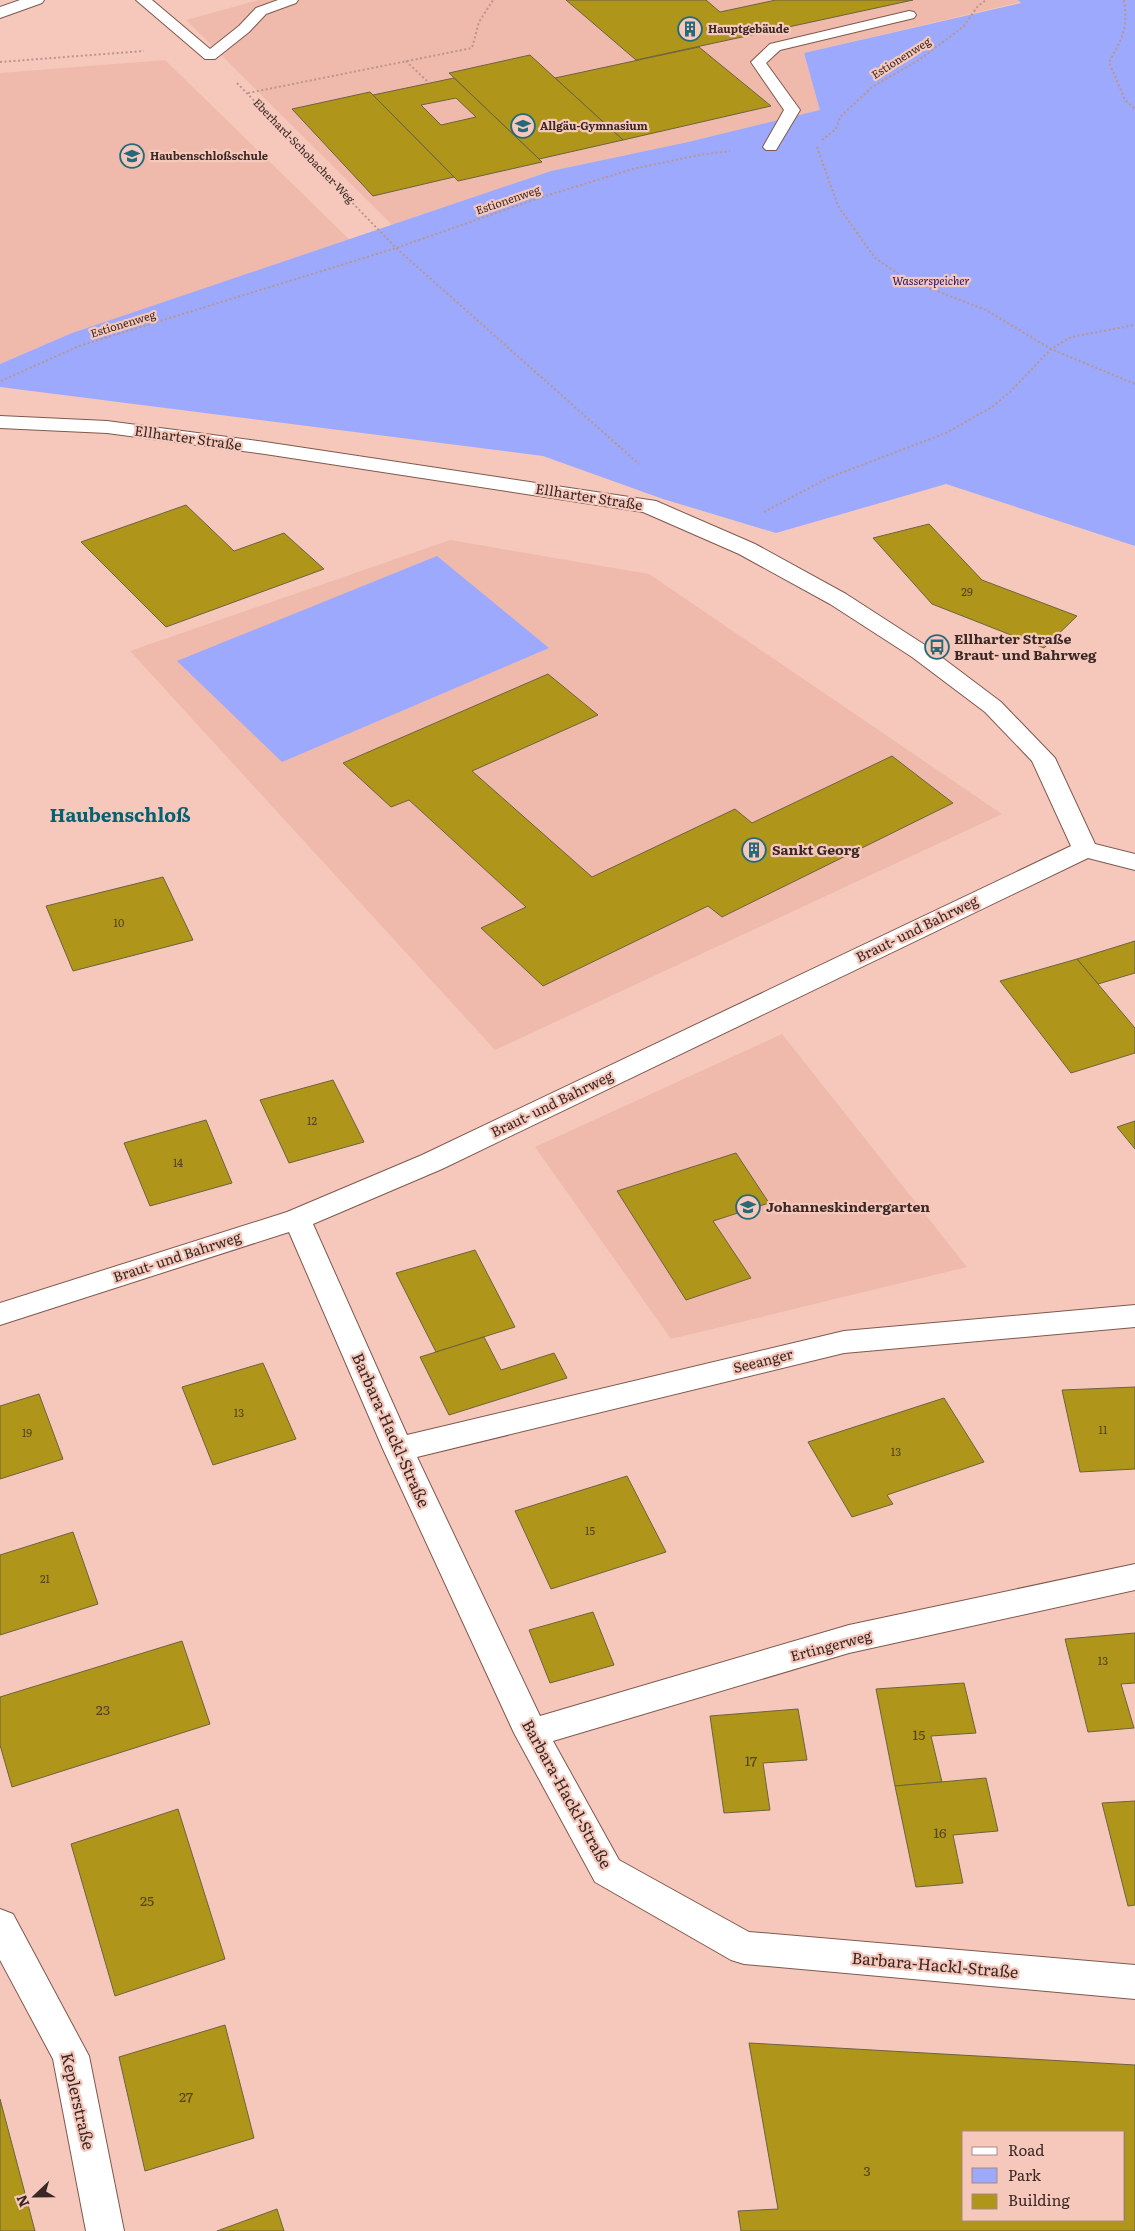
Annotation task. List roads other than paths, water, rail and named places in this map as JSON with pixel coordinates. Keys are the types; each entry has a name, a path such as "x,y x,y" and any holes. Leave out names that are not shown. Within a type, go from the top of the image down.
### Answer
{"street":[{"path":"0,13 36,0"},
{"name":"Ellharter Straße","path":"0,422 116,428 265,448 648,506 719,536 838,599 920,652 993,707 1044,758 1085,849"},
{"path":"1085,849 1135,862"},
{"name":"Braut- und Bahrweg","path":"0,1314 297,1219 432,1162 1085,849"},
{"name":"Barbara-Hackl-Straße","path":"297,1219 398,1449 531,1733 607,1872 744,1948 1135,1982"},
{"name":"Seeanger","path":"398,1449 844,1342 1135,1316"},
{"name":"Ertingerweg","path":"531,1733 849,1640 1135,1577"},
{"name":"Keplerstraße","path":"0,1925 71,2056 105,2231"}],"lane":[{"path":"144,0 205,52 244,29 261,11 291,0"},
{"path":"771,147 792,110 758,62 775,47 909,15"}],"place":[{"name":"Hauptgebäude","path":"690,29"},
{"name":"Allgäu-Gymnasium","path":"523,126"},
{"name":"Haubenschloßschule","path":"132,156"},
{"name":"Ellharter Straße Braut- und Bahrweg","path":"937,647"},
{"name":"Sankt Georg","path":"754,850"},
{"name":"Johanneskindergarten","path":"748,1207"}],"district":[{"name":"Haubenschloß","path":"120,815"}],"park label":[{"name":"Wasserspeicher","path":"931,281"}]}
